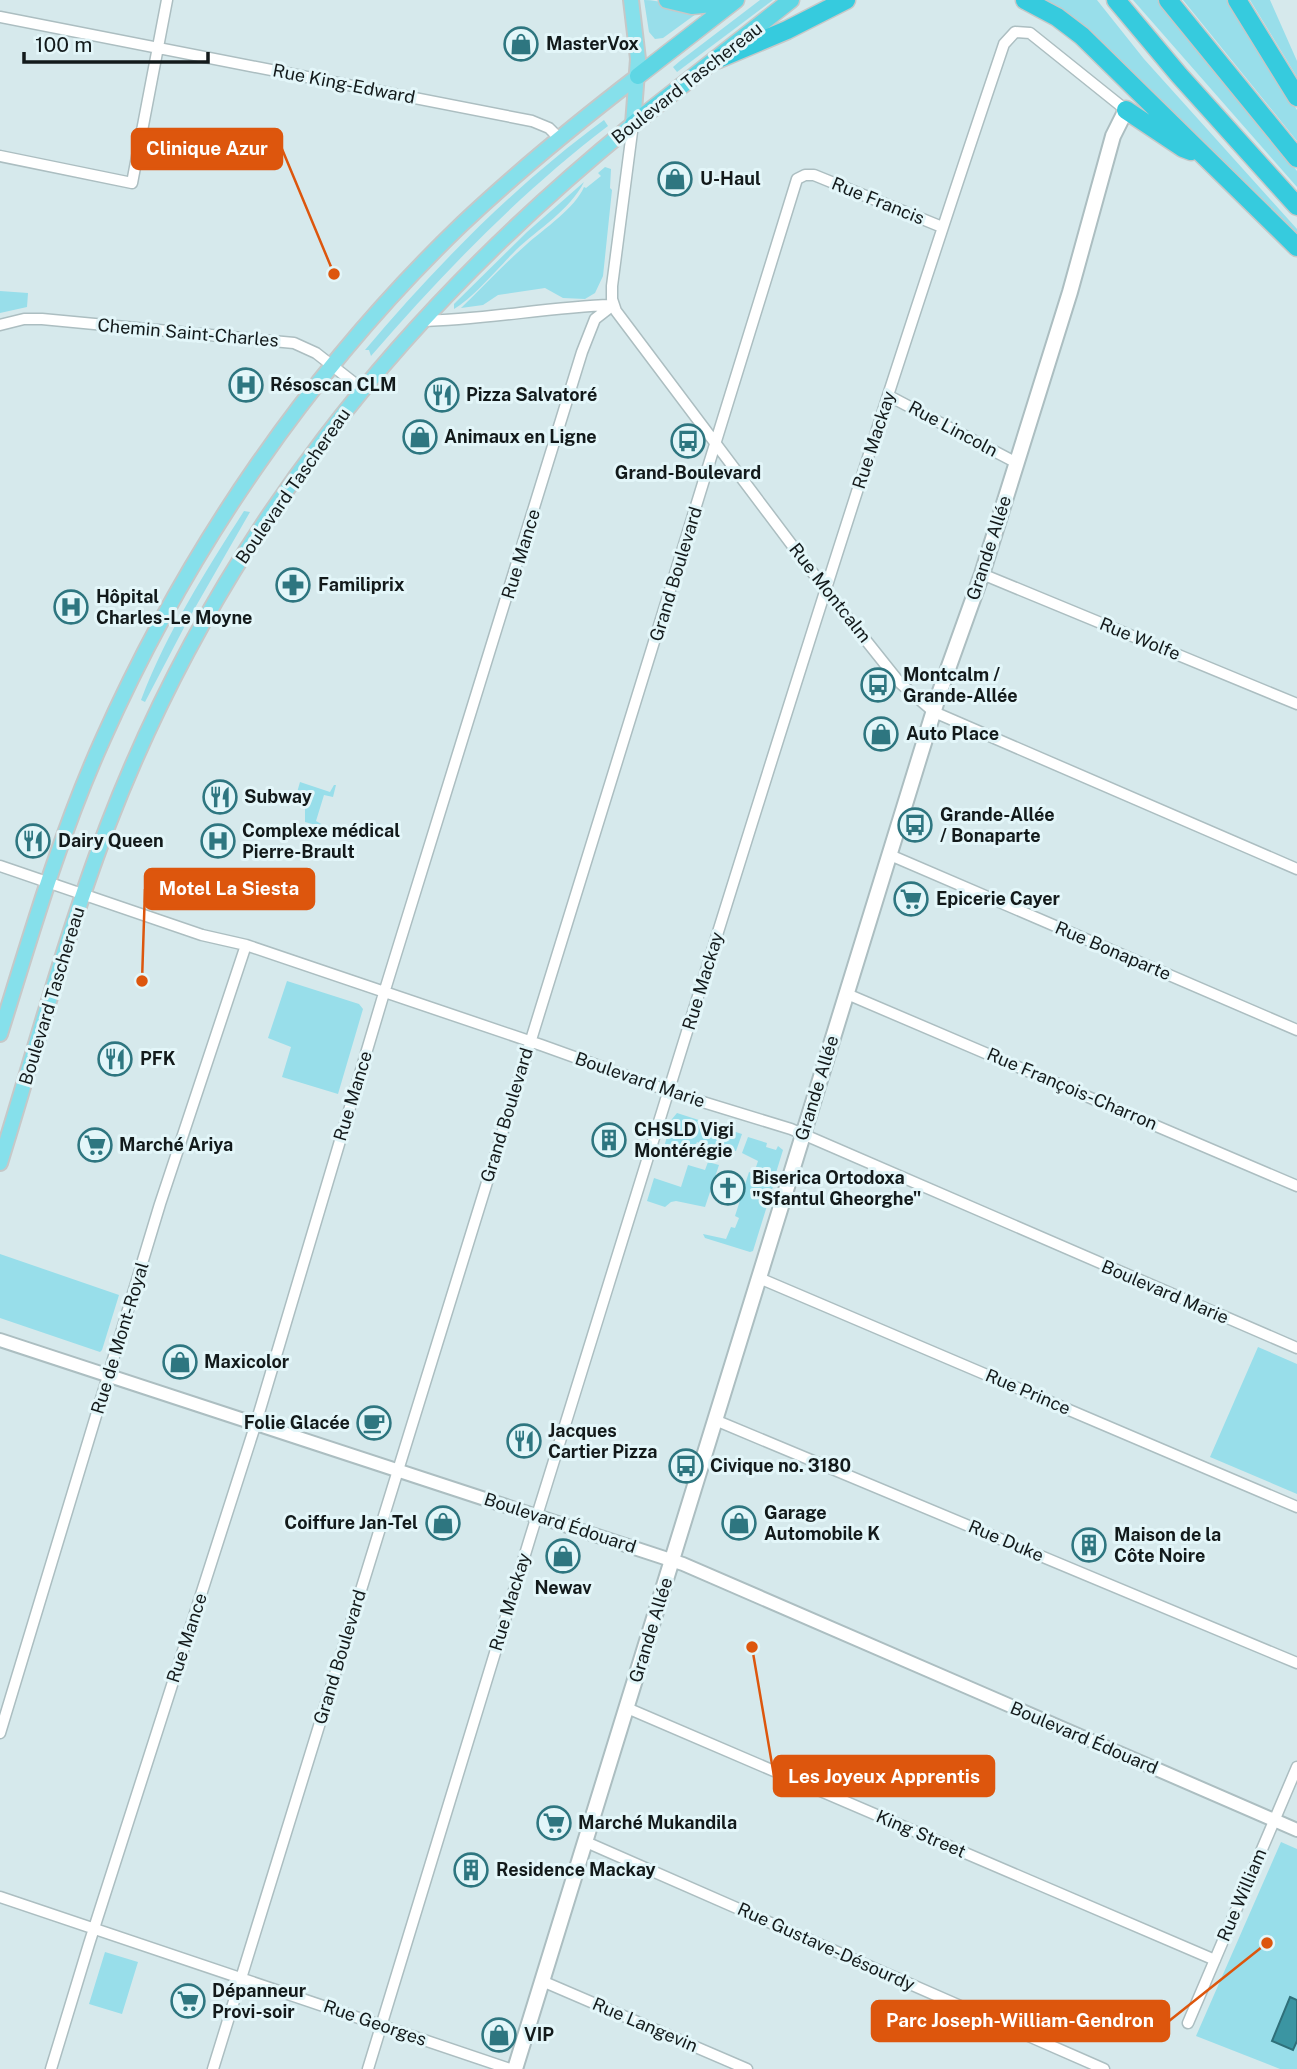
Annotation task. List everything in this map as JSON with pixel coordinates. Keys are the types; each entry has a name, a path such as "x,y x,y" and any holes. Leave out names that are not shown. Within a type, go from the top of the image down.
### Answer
{"highway":[{"path":"667,0 692,6 735,1"},
{"name":"Boulevard Taschereau","path":"633,124 718,60 791,0"},
{"path":"718,60 787,30 846,0"},
{"path":"1025,0 1057,17 1082,36 1297,247"},
{"path":"1116,0 1179,75 1297,206"},
{"path":"1168,0 1297,158"},
{"path":"1237,0 1297,97"},
{"name":"Boulevard Taschereau","path":"638,76 735,1"},
{"path":"1126,110 1183,148 1200,153"}],"main road":[{"path":"631,0 638,76 633,124"},
{"name":"Boulevard Taschereau","path":"0,1034 48,882 102,740 154,633 243,488 332,366 428,258 493,195 559,138 638,76"},
{"name":"Grande Allée","path":"513,2069 586,1842 934,712 1017,463 1070,292 1113,136 1126,110"},
{"name":"Boulevard Taschereau","path":"0,1163 83,895 108,825 143,741 200,628 267,519 362,389 420,321 523,218 633,124"}],"street":[{"path":"0,156 132,183 167,0"},
{"name":"Rue King-Edward","path":"0,17 532,121 546,126 559,138"},
{"name":"Rue Mackay","path":"368,2069 825,589 1004,44 1016,32 1030,33 1126,110"},
{"path":"420,321 458,320 561,307 613,305 612,286 633,124"},
{"name":"Grand Boulevard","path":"213,2069 797,179 805,174 814,175"},
{"name":"Rue Francis","path":"814,175 942,227"},
{"name":"Rue Montcalm","path":"613,305 623,323 825,589 900,682 934,712 1297,869"},
{"name":"Rue Mance","path":"51,2069 256,1423 384,993 585,343 595,319 613,305"},
{"name":"Chemin Saint-Charles","path":"0,325 24,319 42,319 288,342 306,346 362,389"},
{"name":"Rue Lincoln","path":"889,396 1017,463"},
{"name":"Rue Wolfe","path":"982,574 1297,704"},
{"name":"Rue Bonaparte","path":"890,855 1297,1030"},
{"name":"Boulevard Marie","path":"0,866 202,935 246,945 530,1041 668,1091 791,1129 1297,1349"},
{"name":"Rue de Mont-Royal","path":"0,1734 160,1205 246,945"},
{"name":"Rue François-Charron","path":"846,994 1297,1186"},
{"name":"Rue Prince","path":"759,1278 1297,1507"},
{"name":"Boulevard Édouard","path":"0,1340 673,1561 1297,1830"},
{"name":"Rue Duke","path":"715,1420 1297,1663"},
{"name":"King Street","path":"627,1708 1215,1960"},
{"name":"Rue William","path":"1188,2023 1297,1767"},
{"name":"Rue Gustave-Désourdy","path":"586,1842 1104,2069"},
{"name":"Rue Georges","path":"0,1897 513,2069"},
{"name":"Rue Langevin","path":"542,1981 747,2069"}],"shaded area":[{"path":"644,0 695,10 696,14 663,38 655,39 649,32"},
{"path":"760,0 773,0 677,72 673,67"},
{"path":"1039,0 1097,0 1144,59 1297,229 1297,240"},
{"path":"1133,0 1158,0 1297,171 1297,187"},
{"path":"1183,0 1229,0 1256,49 1297,110 1297,141"},
{"path":"1250,0 1270,0 1297,61 1297,77"},
{"path":"604,120 608,126 513,206 426,294 371,356 369,350 365,350 448,257 508,199"},
{"path":"605,167 611,169 612,190 603,276 595,293 585,299 563,298 545,288 498,295 483,305 461,308 566,210 584,187 601,176 598,173"},
{"path":"584,182 562,210 454,309 454,304 527,232"},
{"path":"0,291 28,293 27,307 0,313"},
{"path":"244,511 250,512 145,702 141,700 175,626"},
{"path":"300,782 330,792 336,785 333,797 324,795 316,821 323,827 305,822 305,805 296,796"},
{"path":"287,981 359,1004 363,1009 338,1094 282,1077 291,1047 268,1038"},
{"path":"677,1113 742,1134 736,1151 722,1148 722,1144 719,1149 697,1142 694,1148 689,1147 686,1154 664,1147 672,1119"},
{"path":"748,1137 767,1143 766,1147 776,1150 778,1146 783,1150 775,1176 755,1170 758,1161 742,1153"},
{"path":"708,1162 719,1165 705,1207 676,1201 665,1207 647,1201 654,1178 681,1187 688,1165 705,1170"},
{"path":"749,1172 775,1180 753,1251 750,1252 705,1238 703,1234 726,1239 731,1227 735,1228 739,1218 735,1216"},
{"path":"0,1254 119,1295 102,1350 100,1352 0,1318"},
{"path":"1258,1347 1297,1364 1297,1494 1210,1457"},
{"path":"1281,1842 1297,1849 1297,2069 1280,2069 1196,2036"},
{"path":"105,1952 138,1962 122,2014 89,2004"},
{"path":"1290,1997 1297,2000 1297,2041 1293,2050 1272,2041"}],"place":[{"name":"MasterVox","path":"521,44"},
{"name":"U-Haul","path":"675,179"},
{"name":"Clinique Azur","path":"334,274"},
{"name":"Résoscan CLM","path":"246,385"},
{"name":"Pizza Salvatoré","path":"442,395"},
{"name":"Animaux en Ligne","path":"420,437"},
{"name":"Grand-Boulevard","path":"688,441"},
{"name":"Familiprix","path":"293,585"},
{"name":"Hôpital Charles-Le Moyne","path":"71,607"},
{"name":"Montcalm / Grande-Allée","path":"878,685"},
{"name":"Auto Place","path":"881,734"},
{"name":"Subway","path":"220,797"},
{"name":"Grande-Allée / Bonaparte","path":"915,825"},
{"name":"Dairy Queen","path":"33,841"},
{"name":"Complexe médical Pierre-Brault","path":"218,841"},
{"name":"Epicerie Cayer","path":"911,899"},
{"name":"Motel La Siesta","path":"142,981"},
{"name":"PFK","path":"115,1059"},
{"name":"CHSLD Vigi Montérégie","path":"609,1140"},
{"name":"Marché Ariya","path":"95,1145"},
{"name":"Biserica Ortodoxa \"Sfantul Gheorghe\"","path":"728,1188"},
{"name":"Maxicolor","path":"180,1362"},
{"name":"Folie Glacée","path":"374,1423"},
{"name":"Jacques Cartier Pizza","path":"524,1441"},
{"name":"Civique no. 3180","path":"686,1466"},
{"name":"Coiffure Jan-Tel","path":"443,1523"},
{"name":"Garage Automobile K","path":"739,1523"},
{"name":"Maison de la Côte Noire","path":"1089,1545"},
{"name":"Newav","path":"563,1556"},
{"name":"Les Joyeux Apprentis","path":"752,1647"},
{"name":"Marché Mukandila","path":"554,1823"},
{"name":"Residence Mackay","path":"471,1870"},
{"name":"Parc Joseph-William-Gendron","path":"1267,1943"},
{"name":"Dépanneur Provi-soir","path":"188,2001"},
{"name":"VIP","path":"499,2035"}]}
